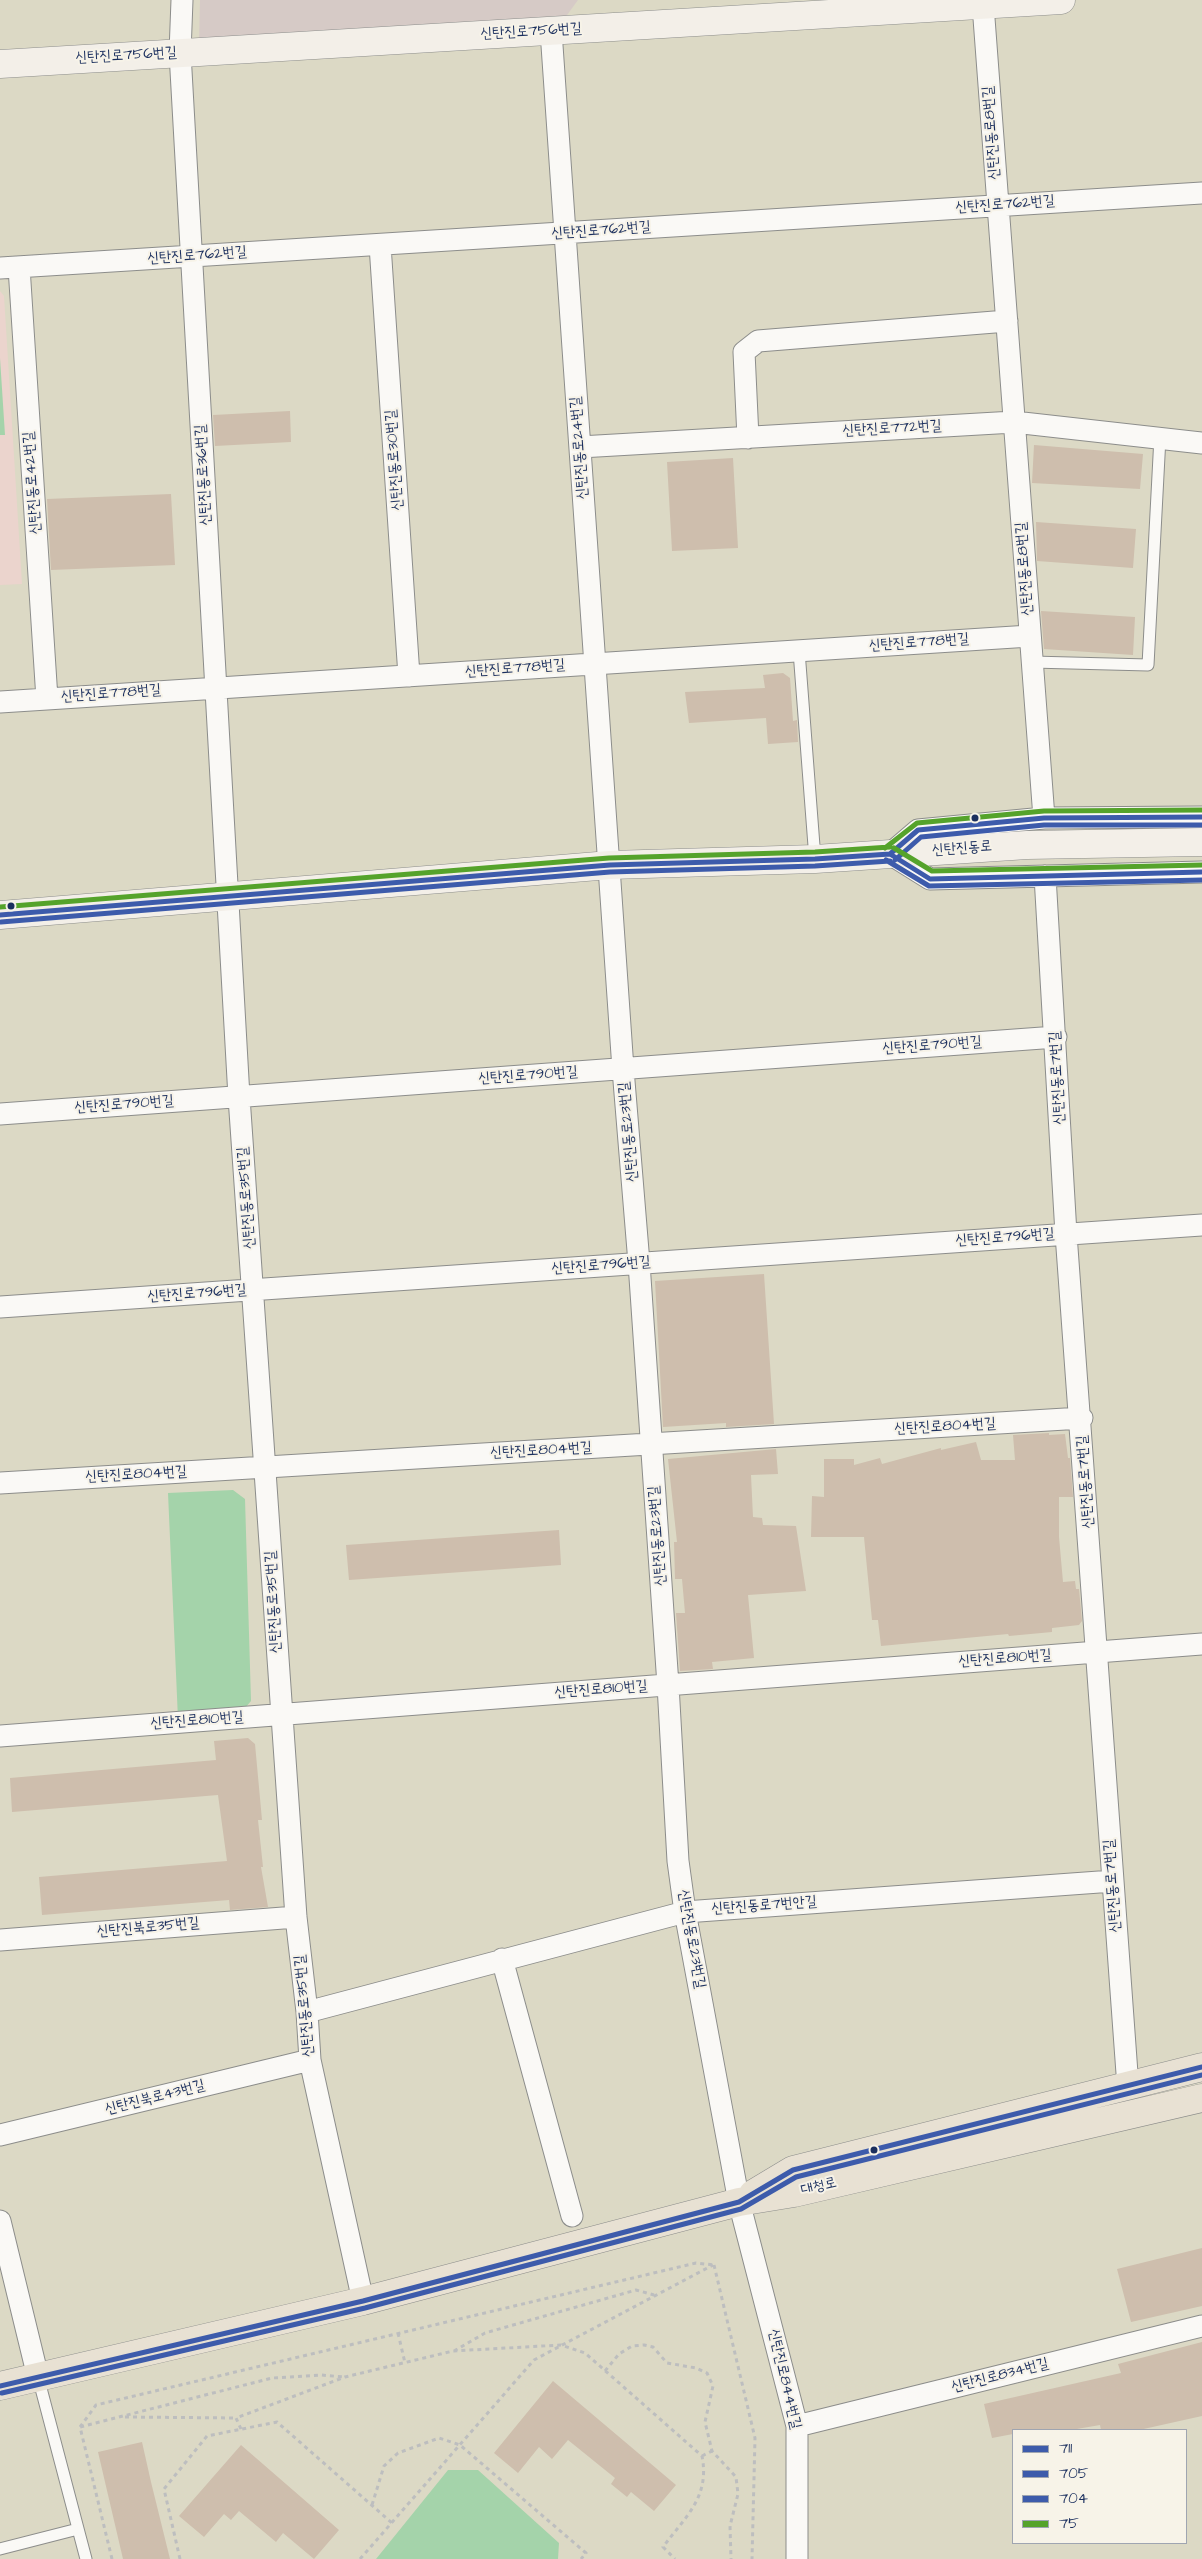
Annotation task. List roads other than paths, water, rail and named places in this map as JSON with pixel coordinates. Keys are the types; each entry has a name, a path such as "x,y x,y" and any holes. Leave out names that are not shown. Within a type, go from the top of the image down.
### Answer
{"main road":[{"name":"신탄진로756번길","path":"0,64 1061,0"},
{"name":"신탄진동로","path":"0,915 610,865 815,859 1027,845 1202,842"},
{"path":"739,2202 794,2170 1202,2067"},
{"name":"대청로","path":"0,2386 363,2301 739,2202 794,2193 1202,2098"}],"street":[{"name":"신탄진동로36번길","path":"182,0 180,53 228,897"},
{"name":"신탄진동로8번길","path":"983,5 1044,818"},
{"name":"신탄진동로24번길","path":"551,31 610,865"},
{"name":"신탄진로762번길","path":"9,268 1202,192"},
{"name":"신탄진동로30번길","path":"380,244 410,676"},
{"name":"신탄진동로42번길","path":"9,268 47,698"},
{"path":"748,438 744,352 758,341 1007,320"},
{"name":"신탄진로772번길","path":"580,447 1014,422 1202,442"},
{"name":"신탄진로778번길","path":"0,702 1030,636"},
{"path":"1202,817 1044,818 918,830 890,854 930,879 1202,872"},
{"name":"신탄진동로23번길","path":"610,865 652,1444 678,1861 685,1912 739,2202"},
{"name":"신탄진동로7번길","path":"1045,876 1056,1037 1066,1234 1082,1418 1128,2087"},
{"name":"신탄진동로35번길","path":"228,897 239,1097 280,1714 296,1917 307,2012 310,2060 363,2301"},
{"name":"신탄진로790번길","path":"0,1114 1056,1037"},
{"name":"신탄진로796번길","path":"0,1307 1202,1225"},
{"name":"신탄진로804번길","path":"0,1483 1082,1418"},
{"name":"신탄진로810번길","path":"0,1736 1202,1644"},
{"name":"신탄진동로7번안길","path":"307,2012 685,1912 1113,1881"},
{"name":"신탄진북로35번길","path":"0,1940 296,1917"},
{"path":"502,1960 572,2216"},
{"name":"신탄진북로43번길","path":"0,2135 310,2060"},
{"name":"신탄진로844번길","path":"739,2202 797,2426 797,2559"},
{"path":"0,2221 38,2377"},
{"name":"신탄진로834번길","path":"797,2426 1202,2326"}],"lane":[{"path":"1032,662 1148,665 1160,437"},
{"path":"799,651 815,859"},
{"path":"38,2377 86,2559"},
{"path":"0,2549 78,2529"}]}
